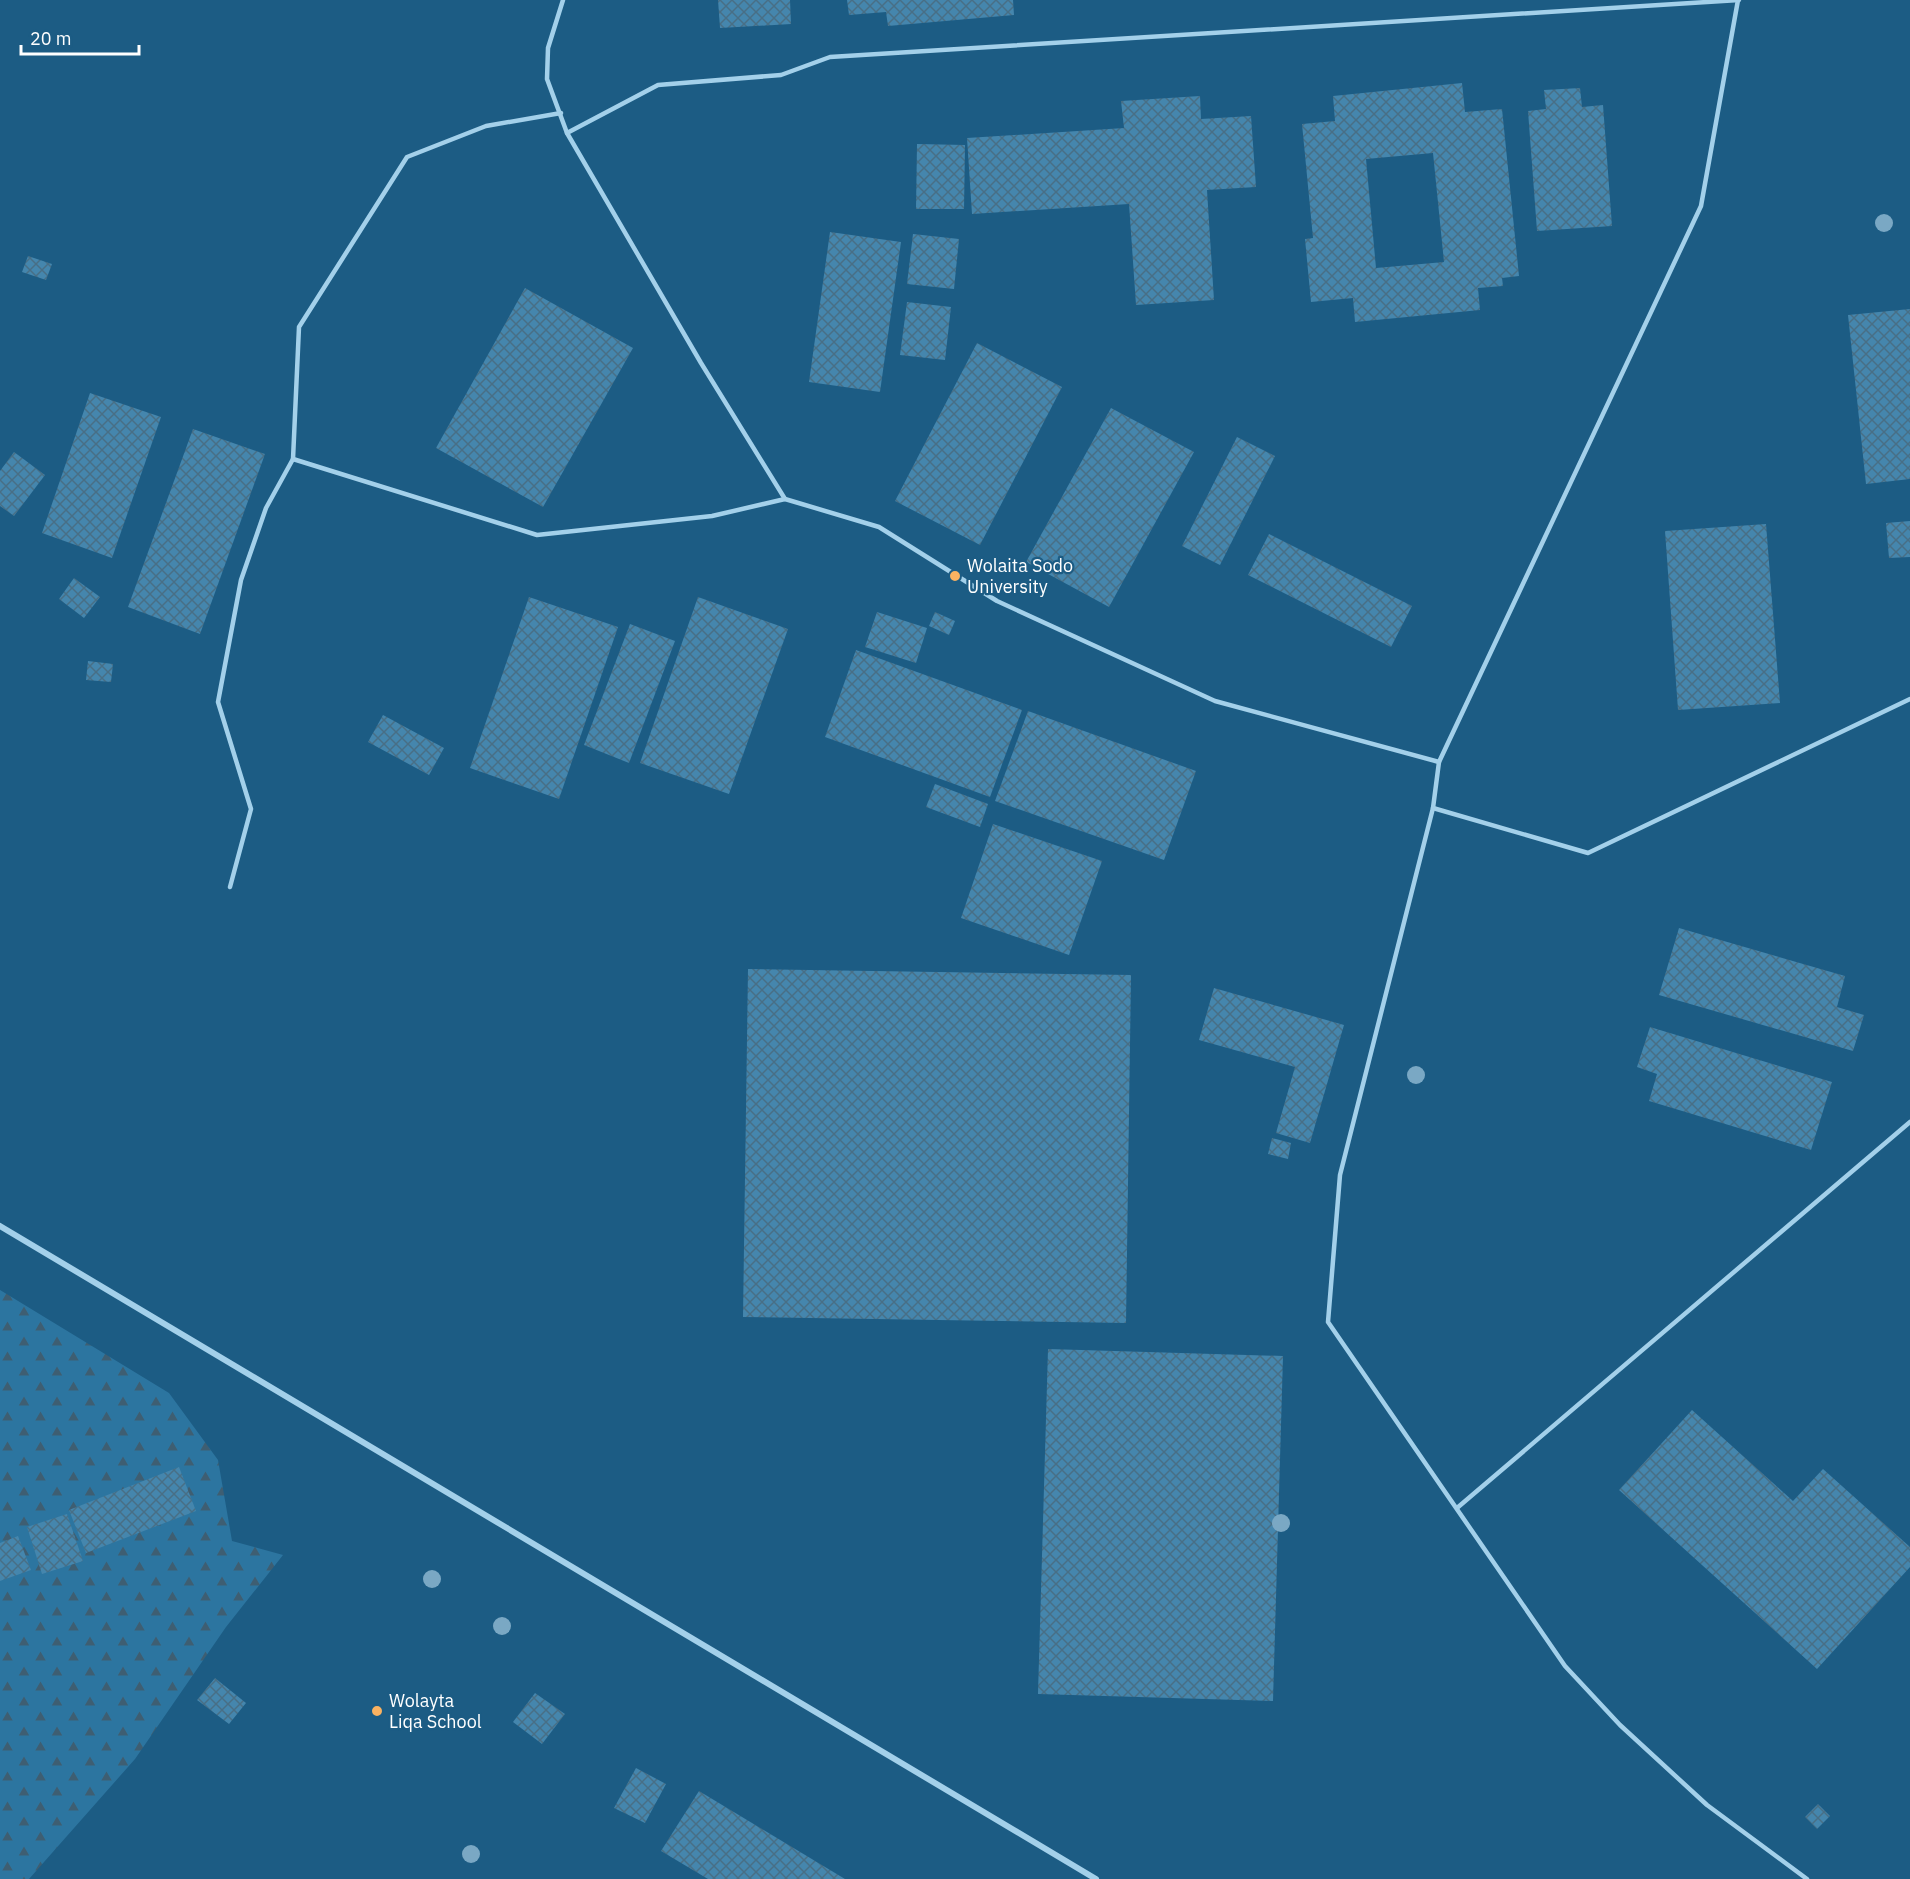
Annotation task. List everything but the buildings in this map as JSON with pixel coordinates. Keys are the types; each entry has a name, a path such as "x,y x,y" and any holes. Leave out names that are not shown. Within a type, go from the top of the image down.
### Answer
{"street":[{"path":"0,1226 1096,1879"}],"lane":[{"path":"563,0 548,48 547,79 567,133 701,363 785,499"},
{"path":"567,133 658,85 781,75 830,57 1738,0 1701,206 1440,762 1433,808 1340,1175 1328,1322 1564,1666 1620,1725 1707,1804 1807,1879"},
{"path":"230,887 251,809 218,702 241,580 266,508 293,459 299,327 406,157 486,126 561,113"},
{"path":"293,459 537,536 712,516 785,499 879,528 997,601 1215,701 1440,762"},
{"path":"1433,808 1588,853 1910,699"},
{"path":"1457,1508 1910,1122"}],"green space":[{"path":"0,1290 169,1393 218,1460 232,1541 283,1555 226,1627 135,1759 29,1879 0,1879"}],"place":[{"name":"Wolaita Sodo University","path":"955,576"},
{"name":"Wolayta Liqa School","path":"377,1711"}]}
